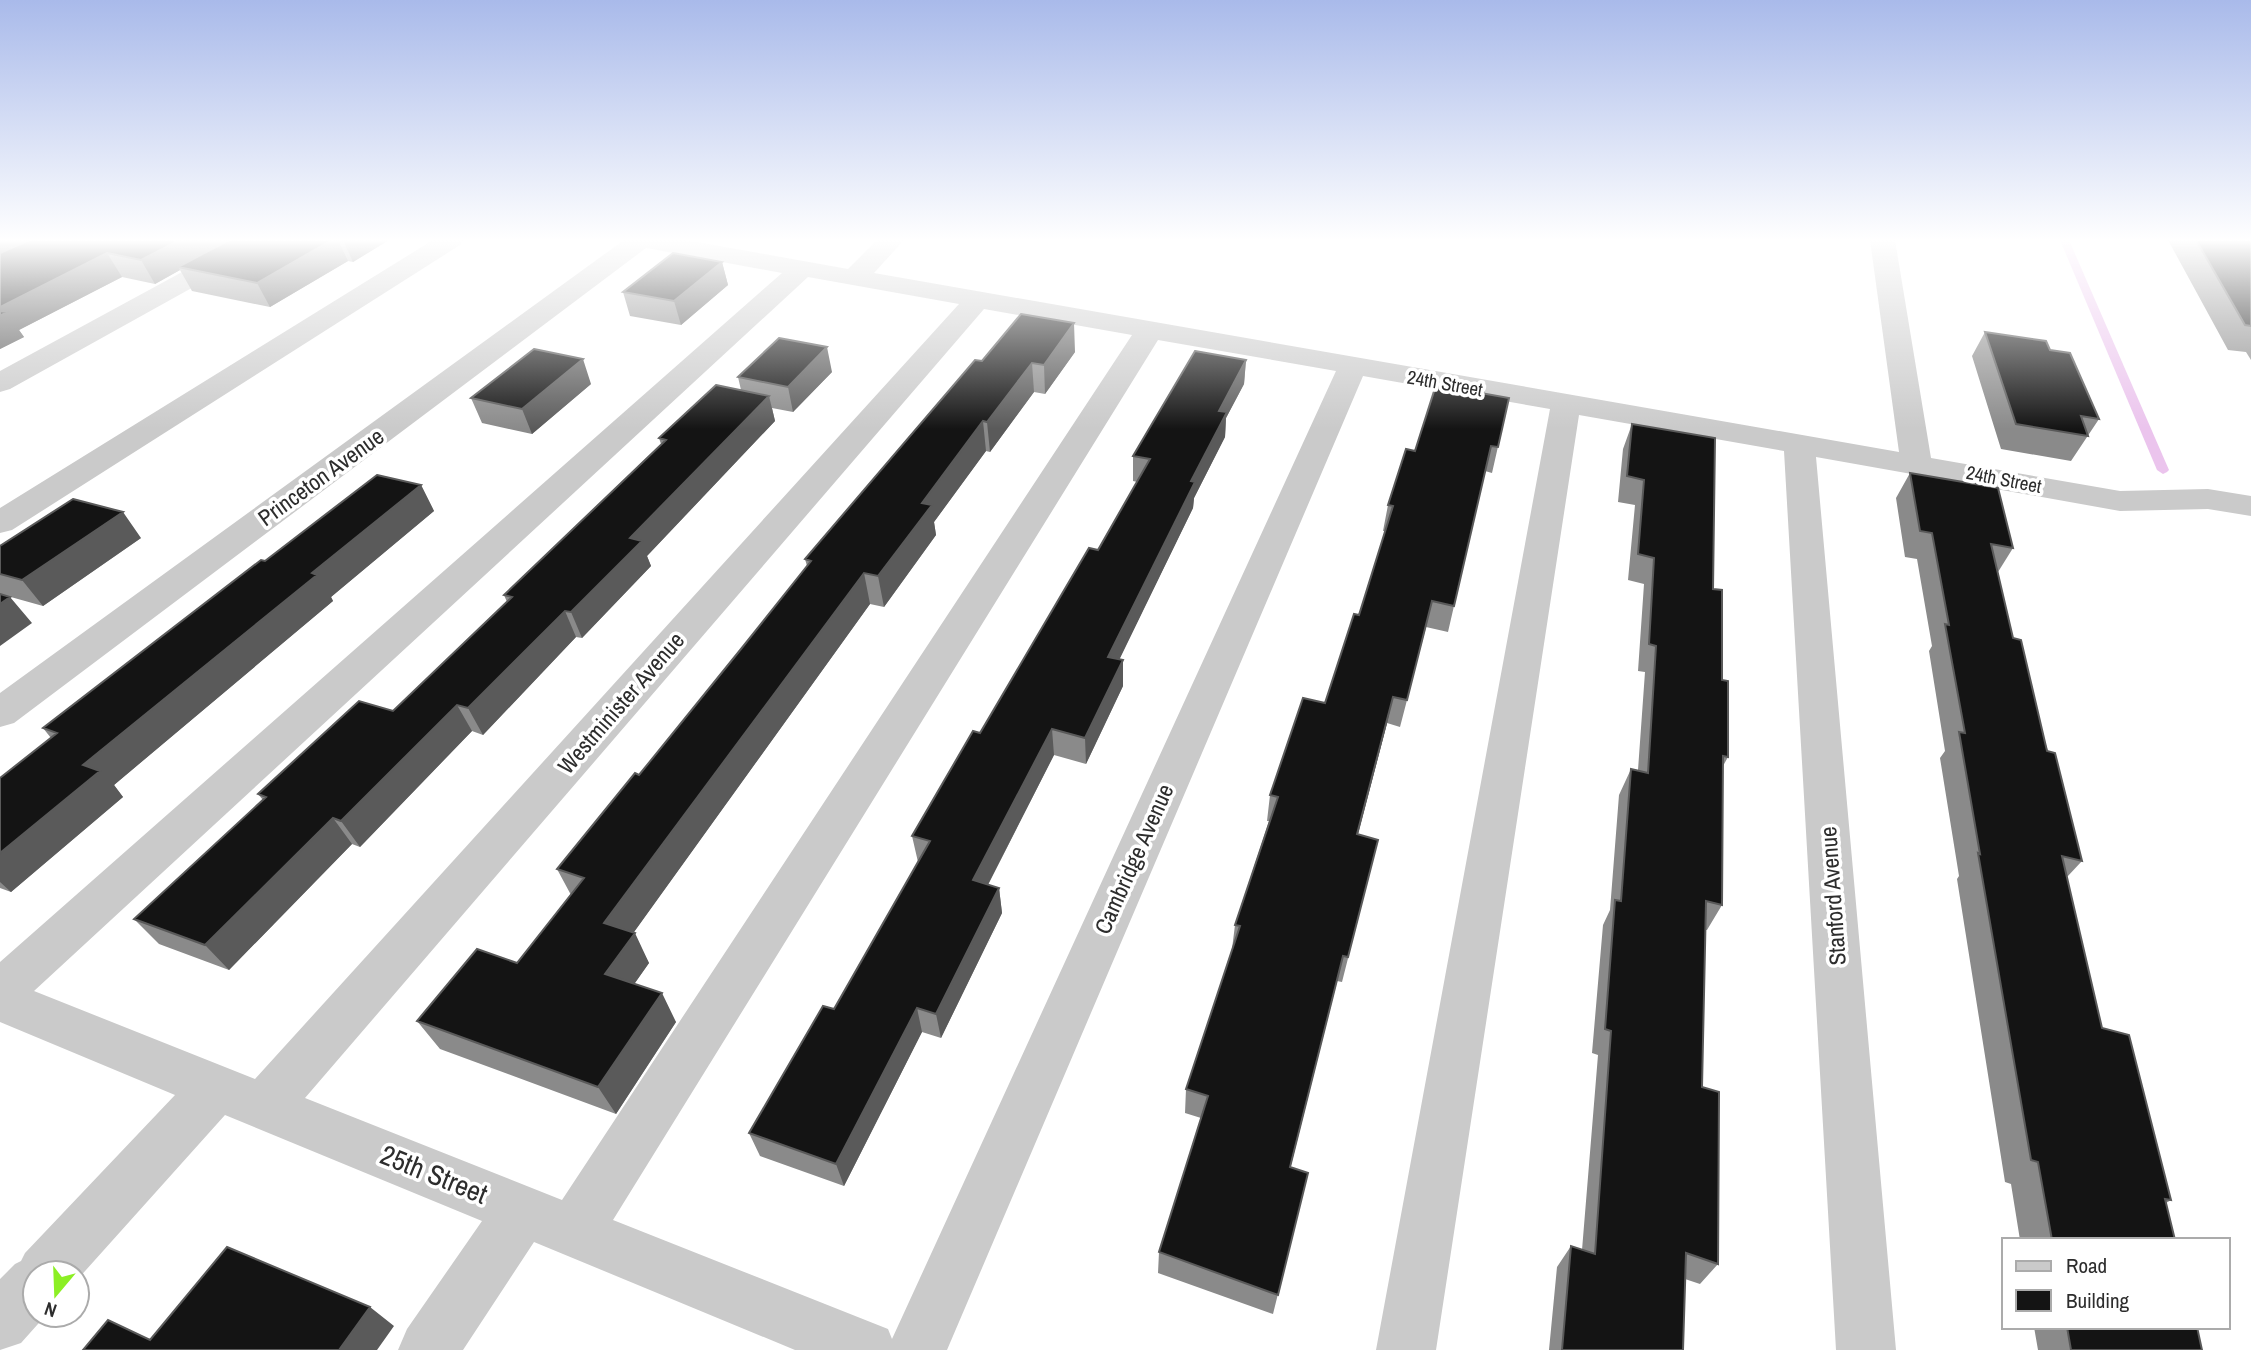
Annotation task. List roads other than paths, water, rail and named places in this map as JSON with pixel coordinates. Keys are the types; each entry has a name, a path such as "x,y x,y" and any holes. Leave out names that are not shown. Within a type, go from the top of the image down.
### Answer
{"street":[{"path":"0,383 145,303"},
{"path":"0,523 351,303"},
{"name":"Princeton Avenue","path":"0,713 556,303"},
{"path":"0,992 764,303"},
{"name":"Westminister Avenue","path":"265,1106 974,303"},
{"name":"24th Street","path":"988,303 1352,368 1916,463 2120,501 2208,499 2251,506"},
{"path":"1892,303 1916,463"},
{"path":"574,1231 1149,331"},
{"name":"Cambridge Avenue","path":"917,1350 1352,368"},
{"path":"1406,1350 1566,403"},
{"name":"Stanford Avenue","path":"1800,443 1866,1350"},
{"name":"25th Street","path":"0,1000 867,1350"},
{"path":"59,1259 217,1087"},
{"path":"428,1350 523,1210"},
{"path":"0,1322 21,1299"}],"waterway":[{"path":"2091,303 2163,470"}]}
